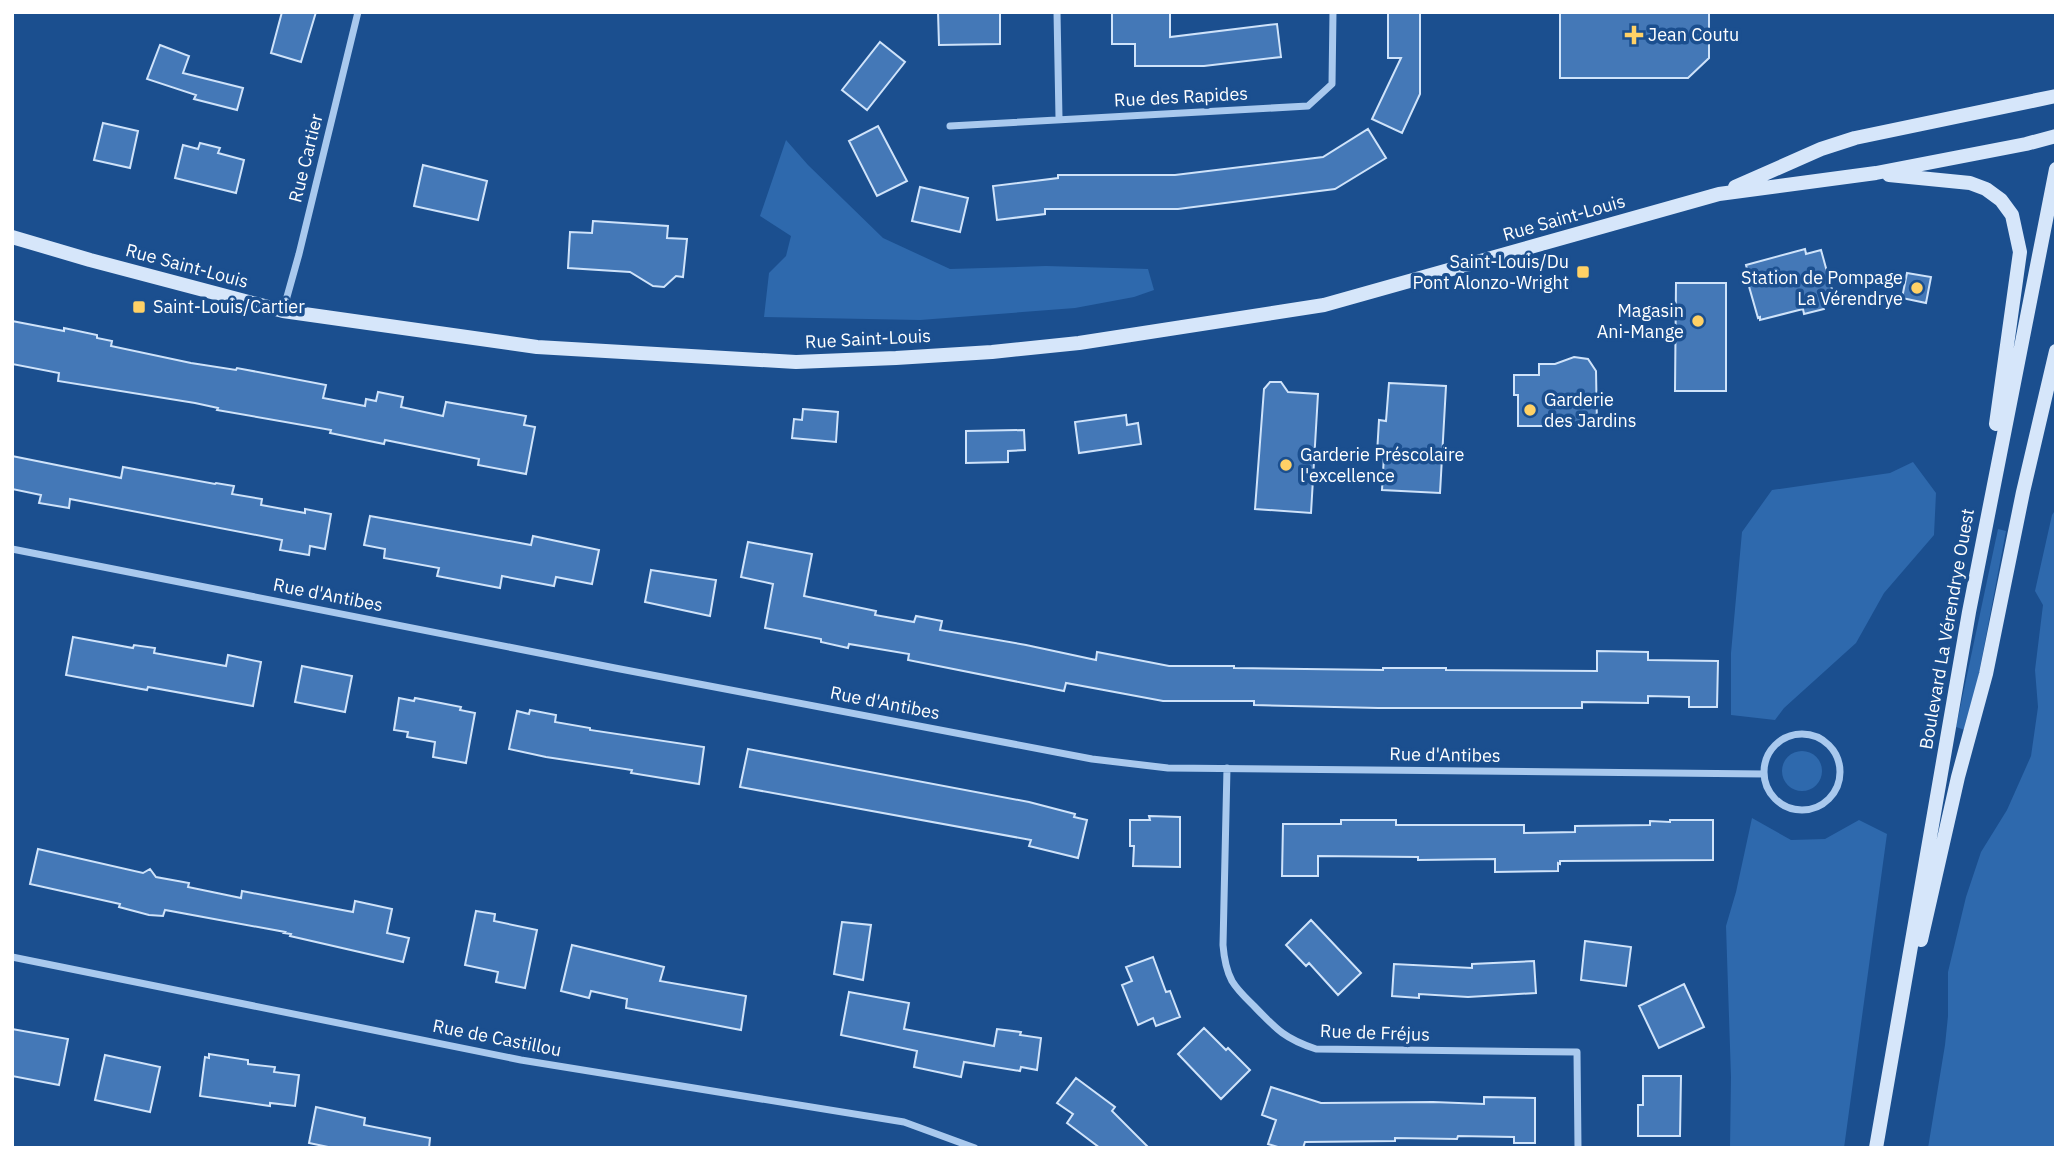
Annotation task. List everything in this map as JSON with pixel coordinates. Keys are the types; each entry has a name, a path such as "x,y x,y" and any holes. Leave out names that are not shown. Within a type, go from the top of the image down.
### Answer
{"main road":[{"name":"Rue Saint-Louis","path":"1719,194 1821,149 1855,138 2056,96"},
{"name":"Rue Saint-Louis","path":"12,237 283,311 537,347 796,362 992,352 1103,340 1324,305 1719,194 1875,173 2056,136"},
{"name":"Boulevard La Vérendrye Ouest","path":"1876,1148 1969,612 2056,169"},
{"path":"1875,173 1978,186 2001,200 2012,215 2017,232 2020,252 1969,612"},
{"name":"Boulevard La Vérendrye Ouest","path":"1884,1097 1958,777 1986,674 2022,492 2056,351"}],"street":[{"name":"Rue Cartier","path":"283,311 358,12"},
{"path":"1057,12 1059,118"},
{"name":"Rue des Rapides","path":"950,126 1308,106 1332,84 1333,12"},
{"name":"Rue d'Antibes","path":"12,549 1092,759 1168,768 1764,774"},
{"path":"1800,734 1823,740 1833,749 1841,774 1838,786 1821,806 1796,810 1783,806 1773,798 1766,786 1764,774 1765,762 1778,742 1788,736 1800,734"},
{"name":"Rue de Fréjus","path":"1227,768 1223,945 1225,964 1233,982 1243,995 1279,1032 1316,1049 1577,1052 1578,1148"},
{"name":"Rue de Castillou","path":"12,957 521,1060 904,1122 975,1148"}],"shaded area":[{"path":"786,140 883,238 950,269 1046,266 1148,269 1154,290 1134,297 1075,308 920,320 764,317 769,273 786,256 791,236 760,216"},
{"path":"1913,462 1936,493 1934,535 1884,593 1856,643 1784,708 1775,720 1731,715 1731,653 1742,532 1772,490 1890,473"},
{"path":"2056,509 2056,1148 1928,1148 1945,1045 1948,972 1966,897 1981,852 2007,810 2031,756 2038,707 2035,670 2043,605 2035,591 2052,515"},
{"path":"1998,529 2006,531 1968,731 1956,727"},
{"path":"1802,751 1810,752 1816,757 1821,763 1821,779 1816,785 1810,790 1802,791 1794,790 1788,785 1783,779 1782,771 1783,763 1788,757 1794,752"},
{"path":"1752,818 1791,840 1825,839 1859,820 1887,834 1844,1148 1730,1148 1731,1077 1726,926"}],"building":[{"path":"282,12 316,12 301,62 271,53"},
{"path":"938,12 1000,12 1000,44 939,45"},
{"path":"1112,12 1170,12 1170,37 1277,24 1281,57 1204,66 1135,66 1135,44 1112,44"},
{"path":"1388,12 1420,12 1420,94 1402,133 1372,119 1401,58 1388,58"},
{"name":"Jean Coutu","path":"1560,12 1709,12 1709,58 1688,78 1560,78"},
{"path":"880,42 905,62 867,110 842,90"},
{"path":"160,45 189,56 183,73 243,88 237,110 194,99 196,95 147,79"},
{"path":"103,123 138,131 130,168 94,160"},
{"path":"878,126 907,181 877,196 849,141"},
{"path":"1368,129 1386,158 1335,189 1178,209 1045,209 1045,214 997,220 993,186 1058,178 1058,175 1175,175 1323,157"},
{"path":"200,143 220,148 218,153 244,160 236,193 175,178 183,145 198,149"},
{"path":"423,165 487,181 478,220 414,206"},
{"path":"920,187 968,198 960,232 912,221"},
{"path":"593,221 668,226 667,238 687,239 683,277 676,276 664,287 653,286 630,272 568,268 570,232 592,233"},
{"path":"1805,249 1806,254 1821,250 1833,301 1823,303 1824,309 1804,314 1803,309 1760,320 1748,283 1746,265"},
{"name":"Station de Pompage La Vérendrye","path":"1907,273 1931,277 1926,303 1902,298"},
{"path":"1676,283 1726,283 1726,391 1675,391"},
{"path":"12,321 97,335 97,338 112,341 111,346 191,363 237,368 326,385 323,398 365,406 366,399 376,401 378,392 403,397 401,407 443,416 446,402 526,416 524,425 535,427 526,474 478,465 479,459 385,440 384,444 330,433 331,430 217,410 218,408 195,403 58,381 59,373 12,364"},
{"path":"1574,357 1588,359 1596,371 1597,426 1518,426 1518,395 1514,395 1514,375 1539,375 1539,364 1555,364"},
{"path":"1270,382 1281,382 1288,392 1318,394 1311,513 1255,509 1264,389"},
{"path":"1389,383 1446,386 1440,493 1382,490 1384,455 1377,454 1379,420 1386,421"},
{"path":"803,409 838,412 836,442 792,438 794,419 802,420"},
{"path":"1126,415 1127,425 1138,423 1141,444 1079,453 1075,422"},
{"path":"1024,430 1025,450 1008,451 1008,462 966,463 966,431"},
{"path":"12,456 121,478 123,467 234,486 232,494 262,499 261,505 305,513 305,509 331,514 325,549 310,546 309,555 280,550 282,540 70,499 69,508 39,503 41,495 12,489"},
{"path":"370,516 531,545 533,536 599,550 592,584 556,577 554,586 502,576 500,588 437,576 439,568 384,558 385,549 364,545"},
{"path":"748,542 812,554 804,596 876,611 875,615 914,622 916,616 942,621 940,630 1096,660 1097,652 1169,666 1597,671 1597,651 1648,652 1648,660 1718,661 1717,707 1689,707 1689,697 1648,696 1648,703 1582,702 1582,708 1254,705 1254,701 1163,701 1066,683 1064,691 908,660 909,654 849,644 848,648 821,642 821,639 765,628 773,584 741,577"},
{"path":"651,570 716,580 710,616 645,602"},
{"path":"73,637 133,648 134,645 155,648 154,653 226,666 228,655 261,662 253,706 66,675"},
{"path":"302,666 352,676 345,712 295,702"},
{"path":"399,698 414,701 415,698 461,707 460,710 475,713 466,763 433,757 435,742 407,737 408,732 394,730"},
{"path":"530,710 556,715 555,722 590,730 704,747 699,784 509,749 517,711 529,714"},
{"path":"748,749 1029,802 1075,814 1074,817 1087,820 1078,858 1029,846 1031,840 740,787"},
{"path":"1149,816 1180,817 1180,867 1133,866 1134,846 1130,846 1130,820 1150,820"},
{"path":"1341,820 1396,820 1396,825 1524,825 1524,833 1575,832 1575,826 1650,825 1650,821 1713,820 1713,860 1560,861 1558,871 1495,872 1495,859 1418,860 1418,857 1318,856 1318,876 1282,876 1283,824 1341,824"},
{"path":"38,849 143,873 150,869 156,877 241,898 242,891 353,912 355,901 392,909 387,933 409,938 403,962 290,936 291,934 285,932 165,910 163,916 149,915 119,907 120,904 30,884"},
{"path":"476,911 495,914 494,921 537,930 525,988 496,982 498,972 465,965"},
{"path":"1311,920 1361,973 1338,995 1309,963 1306,966 1286,945"},
{"path":"842,922 871,925 863,980 834,974"},
{"path":"1585,941 1631,947 1626,986 1581,980"},
{"path":"572,945 664,967 660,981 746,996 741,1030 626,1008 627,999 591,991 589,998 561,991"},
{"path":"1153,957 1166,992 1170,991 1180,1017 1156,1026 1153,1018 1138,1025 1122,985 1132,981 1126,967"},
{"path":"1534,961 1536,993 1468,997 1419,994 1419,998 1392,996 1394,964 1472,968 1472,964"},
{"path":"1684,984 1704,1027 1659,1048 1639,1006"},
{"path":"849,992 909,1003 904,1029 994,1046 997,1029 1041,1038 1037,1070 1021,1067 1020,1071 964,1062 961,1077 914,1067 917,1051 841,1035"},
{"path":"1204,1028 1250,1070 1221,1099 1178,1054"},
{"path":"12,1029 68,1039 59,1085 12,1076"},
{"path":"209,1054 248,1060 248,1064 275,1067 274,1072 299,1075 295,1106 270,1103 270,1106 200,1096 205,1057 209,1058"},
{"path":"105,1055 160,1067 150,1112 95,1100"},
{"path":"1643,1076 1681,1076 1680,1136 1638,1136 1638,1105 1643,1105"},
{"path":"1076,1078 1115,1107 1112,1111 1149,1148 1100,1148 1067,1123 1073,1114 1057,1103"},
{"path":"1271,1087 1321,1103 1484,1104 1484,1097 1535,1098 1535,1143 1514,1143 1514,1137 1458,1136 1457,1139 1395,1138 1395,1141 1305,1142 1303,1148 1281,1148 1268,1144 1276,1120 1262,1115"},
{"path":"316,1107 365,1118 364,1125 430,1138 429,1148 333,1148 309,1143"}],"place":[{"name":"Jean Coutu","path":"1634,35"},
{"name":"Saint-Louis/Du Pont Alonzo-Wright","path":"1583,272"},
{"name":"Station de Pompage La Vérendrye","path":"1917,288"},
{"name":"Saint-Louis/Cartier","path":"139,307"},
{"name":"Magasin Ani-Mange","path":"1698,321"},
{"name":"Garderie des Jardins","path":"1530,410"},
{"name":"Garderie Préscolaire l'excellence","path":"1286,465"}]}
